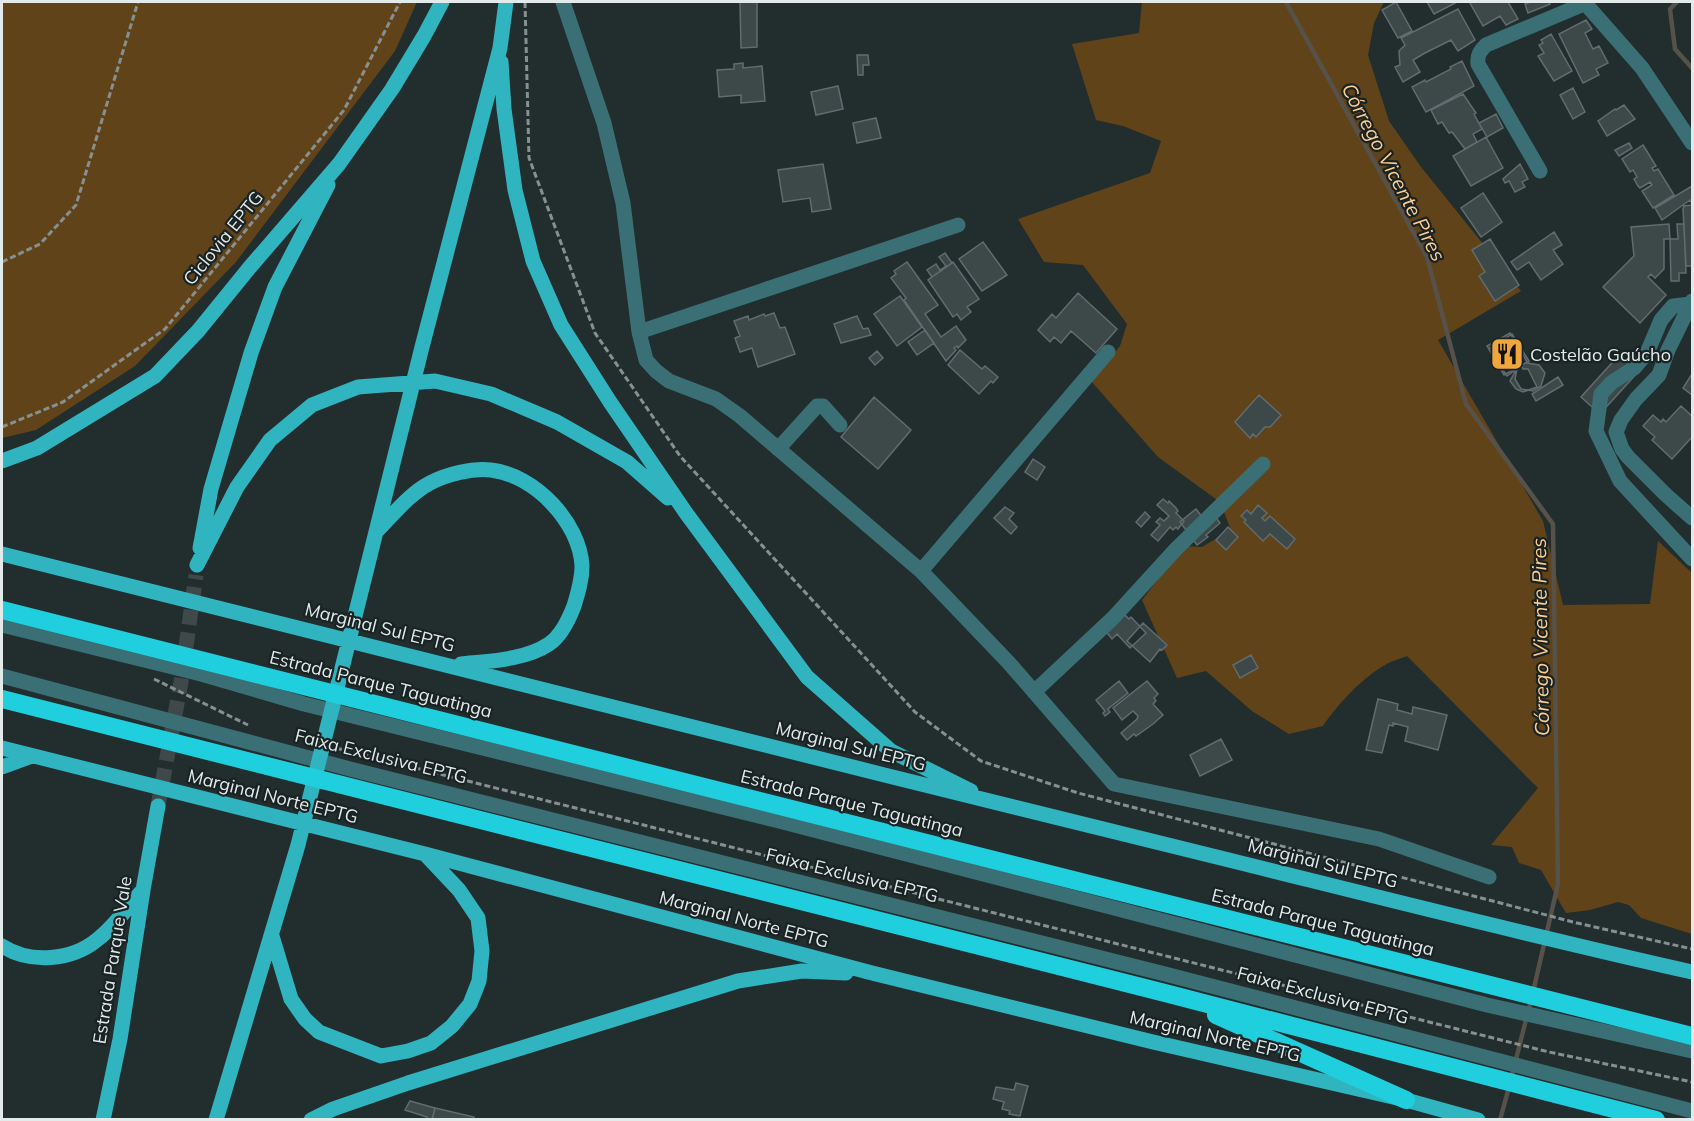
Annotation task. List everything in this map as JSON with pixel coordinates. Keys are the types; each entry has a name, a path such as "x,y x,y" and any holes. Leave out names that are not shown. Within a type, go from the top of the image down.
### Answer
{"highway":[{"name":"Estrada Parque Taguatinga","path":"2,610 150,662 203,668 1692,1036"},
{"path":"2,699 1165,993 1479,1066 1531,1088 1656,1119"},
{"path":"1165,993 1406,1100"}],"main road":[{"path":"2,461 38,448 156,376 198,331 339,164 392,89 442,2"},
{"path":"216,1119 298,845 422,347 500,48 506,2"},
{"path":"500,48 504,109 515,190 533,261 561,325 610,402 686,513 807,677 891,751 998,804"},
{"path":"339,164 275,287 251,353 211,489 196,570 237,486 270,440 312,405 358,387 435,381 490,394 557,422 627,462 686,513"},
{"path":"376,532 410,497 427,484 441,477 469,471 492,470 511,476 537,489 558,509 575,537 582,565 579,590 572,611 561,632 551,643 533,653 453,665"},
{"name":"Marginal Sul EPTG","path":"2,554 453,665 998,804 1568,944 1692,972"},
{"name":"Marginal Norte EPTG","path":"2,748 425,854 872,973 1478,1119"},
{"path":"2,767 32,756"},
{"name":"Estrada Parque Vale","path":"103,1119 120,1040 142,891 158,806"},
{"path":"272,936 291,999 305,1019 319,1032 381,1056 408,1052 431,1042 452,1026 470,1004 479,981 482,951 478,918 459,890 425,854"},
{"path":"2,946 23,956 42,958 70,955 98,940 142,891"},
{"path":"311,1119 333,1108 408,1083 738,981 802,971 872,973"}],"street":[{"path":"563,2 604,123 623,203 639,332 646,360 656,371 669,381 716,399 740,416 921,571 1009,663 1114,784 1379,839 1489,876"},
{"path":"1540,171 1478,64 1477,58 1486,45 1585,2 1642,68 1692,143"},
{"path":"639,332 958,225"},
{"path":"1692,302 1668,350 1659,375 1620,420 1616,432 1622,449 1628,457 1692,518"},
{"path":"1692,302 1673,306 1661,320 1647,353 1634,368 1611,383 1601,394 1596,431 1620,481 1692,559"},
{"path":"921,571 1108,352"},
{"path":"778,449 817,406 823,406 840,424"},
{"path":"1034,692 1113,618 1176,549 1263,464"},
{"path":"2,625 150,662"},
{"name":"Faixa Exclusiva EPTG","path":"203,668 304,704 779,821 1487,1005 1692,1052"},
{"name":"Faixa Exclusiva EPTG","path":"2,676 146,716 1158,972 1479,1066 1546,1072 1692,1111"}],"path":[{"path":"2,262 40,244 76,205 138,2"},
{"name":"Ciclovia EPTG","path":"2,427 63,402 165,329 344,110 400,2"},
{"path":"150,662 251,727"},
{"path":"332,747 1479,1035 1692,1082"},
{"path":"1519,908 1692,949"}],"shaded area":[{"path":"2,2 417,2 395,51 236,262 135,366 36,430 2,438"},
{"path":"1142,2 1384,2 1374,23 1368,55 1389,121 1421,167 1521,291 1438,340 1543,521 1563,605 1650,604 1658,541 1692,573 1692,934 1641,918 1629,905 1618,902 1590,910 1566,913 1541,870 1519,863 1512,847 1491,845 1538,788 1407,656 1376,670 1359,684 1323,726 1289,734 1252,711 1206,671 1177,678 1142,600 1184,546 1202,547 1231,530 1220,502 1158,457 1091,381 1120,346 1127,324 1083,265 1044,262 1018,219 1150,173 1161,141 1123,126 1096,120 1072,44 1139,33"}],"building":[{"path":"740,2 757,2 757,47 741,48"},
{"path":"1396,2 1412,31 1398,38 1382,10"},
{"path":"1427,2 1457,2 1434,14"},
{"path":"1508,2 1518,19 1506,25 1500,16 1483,26 1470,3"},
{"path":"1549,2 1550,4 1528,13 1525,4"},
{"path":"1458,9 1475,40 1458,51 1451,40 1413,60 1420,72 1403,82 1395,67 1400,65 1399,51 1405,45 1401,38"},
{"path":"1586,20 1592,29 1585,33 1593,49 1599,46 1608,63 1596,69 1599,75 1583,83 1559,34"},
{"path":"1551,34 1572,71 1554,81 1538,56 1544,53 1539,45 1543,43 1541,40"},
{"path":"857,55 868,55 869,65 863,65 863,75 858,75"},
{"path":"1462,61 1474,86 1426,112 1412,87 1451,69 1450,67"},
{"path":"743,63 743,68 762,66 765,101 741,103 741,95 719,97 717,70 734,69 734,64"},
{"path":"838,86 843,109 816,115 811,92"},
{"path":"1573,88 1585,112 1573,119 1560,95"},
{"path":"1463,94 1476,113 1474,114 1482,129 1473,134 1477,142 1465,149 1452,132 1449,133 1442,122 1438,124 1431,110"},
{"path":"1624,105 1635,119 1607,136 1598,121"},
{"path":"1496,114 1503,128 1487,137 1479,123"},
{"path":"876,118 881,138 857,143 853,123"},
{"path":"1486,137 1503,168 1471,186 1453,156"},
{"path":"1629,143 1632,148 1619,156 1615,150"},
{"path":"1643,145 1656,166 1652,168 1654,171 1658,169 1674,195 1653,208 1642,191 1652,185 1650,182 1640,188 1634,179 1637,177 1633,170 1630,172 1622,159"},
{"path":"823,164 831,209 812,212 810,198 783,202 778,170"},
{"path":"1520,164 1528,179 1522,182 1525,187 1515,192 1509,181 1505,183 1503,179"},
{"path":"1692,186 1692,204 1690,200 1662,220 1655,208"},
{"path":"1483,193 1502,222 1481,237 1461,208"},
{"path":"1692,205 1692,266 1686,266 1683,209 1684,206"},
{"path":"1669,224 1670,239 1664,239 1664,269 1655,278 1651,274 1648,277 1666,295 1640,323 1603,287 1634,256 1631,227"},
{"path":"1677,224 1684,224 1686,273 1679,273 1679,281 1671,281 1670,239 1678,239"},
{"path":"1554,232 1562,245 1553,250 1563,264 1541,280 1529,262 1517,270 1511,262"},
{"path":"1490,239 1519,285 1495,301 1479,276 1485,272 1472,250"},
{"path":"983,242 1007,275 982,291 959,259"},
{"path":"945,253 952,263 932,277 927,270 936,264 940,270 946,266 939,257"},
{"path":"907,262 938,305 925,314 941,337 956,326 966,340 958,348 957,346 954,348 956,350 946,361 891,278 896,274 894,271"},
{"path":"953,262 979,299 967,307 971,312 961,320 957,314 953,317 928,280"},
{"path":"1078,293 1117,329 1096,353 1071,331 1061,343 1054,337 1050,342 1038,330 1052,314 1056,318"},
{"path":"900,296 922,327 897,346 874,314"},
{"path":"774,313 780,328 785,327 795,354 758,367 752,348 740,352 735,338 740,336 734,321 748,316 749,320"},
{"path":"857,316 863,329 868,328 871,335 841,343 834,324"},
{"path":"925,330 934,343 917,355 908,342"},
{"name":"Costelão Gaúcho","path":"1510,333 1527,362 1504,375 1487,346"},
{"path":"1512,334 1529,361 1527,363 1539,365 1545,373 1541,386 1533,391 1521,389 1515,379 1517,369 1507,376 1489,349","holes":["1508,345 1515,354 1506,360 1500,351"]},
{"path":"960,350 982,369 985,366 998,377 979,394 948,365"},
{"path":"877,351 883,358 875,365 869,358"},
{"path":"1619,355 1638,372 1600,414 1581,397"},
{"path":"1521,365 1523,369 1528,369 1537,387 1523,392 1516,389 1510,381 1515,372 1513,369"},
{"path":"1692,374 1692,395 1683,388"},
{"path":"1558,377 1563,385 1536,401 1532,394"},
{"path":"1259,395 1281,415 1270,427 1265,427 1256,437 1253,434 1250,438 1235,422"},
{"path":"874,397 911,430 878,469 841,437"},
{"path":"1681,406 1692,416 1692,437 1672,459 1652,440 1655,437 1643,426 1653,415 1661,422 1663,419 1666,422"},
{"path":"1033,459 1045,467 1037,480 1025,472"},
{"path":"1163,499 1176,508 1178,511 1176,513 1184,521 1178,529 1176,527 1173,530 1170,527 1158,541 1151,535 1160,525 1156,522 1160,518 1164,521 1169,516 1157,505"},
{"path":"1258,505 1267,513 1262,518 1265,521 1270,516 1295,539 1287,549 1270,534 1263,541 1244,522 1246,520 1241,516 1247,510 1251,514"},
{"path":"1005,507 1014,513 1009,519 1017,527 1011,534 994,518"},
{"path":"1196,509 1202,517 1210,510 1220,523 1206,535 1208,537 1197,545 1180,522"},
{"path":"1145,512 1150,517 1141,527 1136,522"},
{"path":"1228,527 1238,537 1226,550 1216,540"},
{"path":"1121,611 1129,619 1131,617 1146,633 1130,648 1117,634 1112,639 1103,628"},
{"path":"1143,623 1167,645 1162,650 1160,649 1150,662 1127,641"},
{"path":"1251,655 1258,668 1240,678 1233,665"},
{"path":"1119,681 1128,693 1108,709 1110,712 1105,716 1103,713 1105,711 1096,700"},
{"path":"1147,681 1158,694 1153,704 1163,715 1136,736 1134,734 1127,740 1121,733 1138,716 1133,711 1122,720 1113,708"},
{"path":"1378,699 1398,704 1397,710 1412,714 1413,707 1447,715 1438,750 1405,741 1408,727 1393,723 1393,726 1389,725 1382,753 1366,750"},
{"path":"1221,739 1232,760 1200,776 1190,755"},
{"path":"1016,1083 1028,1086 1020,1116 1009,1114 1010,1111 1002,1109 1004,1102 993,1099 996,1087 1014,1090"},
{"path":"410,1101 435,1108 432,1120 426,1120 427,1117 405,1110"},
{"path":"435,1108 474,1117 473,1120 432,1120"}],"waterway":[{"name":"Córrego Vicente Pires","path":"1286,2 1427,257 1466,404 1553,524 1558,884 1533,992"},
{"path":"1677,2 1670,9 1675,49 1692,68"},
{"name":"Córrego Vicente Pires","path":"1511,1079 1531,1000"},
{"name":"Córrego Vicente Pires","path":"1500,1120 1509,1087"}],"tunnel":[{"path":"158,806 181,682 196,575"}],"place":[{"name":"Costelão Gaúcho","path":"1507,354"}]}
